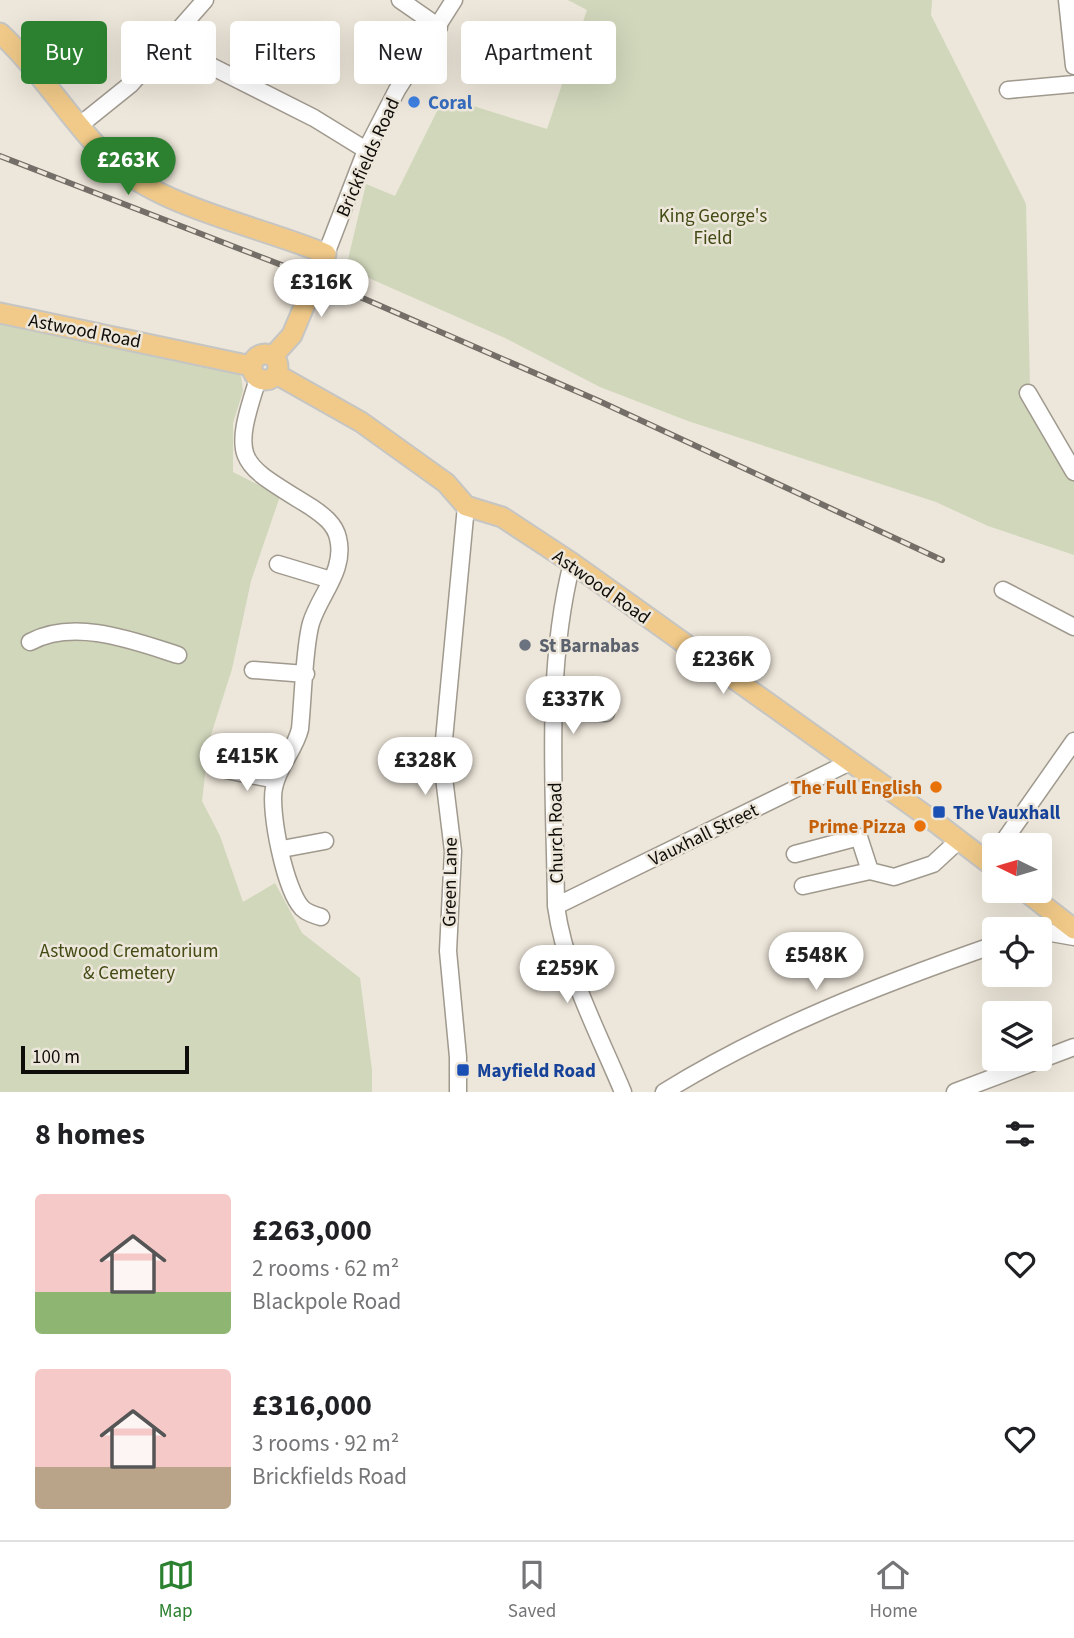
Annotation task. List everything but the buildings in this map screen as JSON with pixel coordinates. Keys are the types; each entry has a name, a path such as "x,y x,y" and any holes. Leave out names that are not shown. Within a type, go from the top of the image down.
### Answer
{"main road":[{"path":"0,33 117,166 164,197 269,231 326,254"},
{"name":"Brickfields Road","path":"265,369 292,335 326,254"},
{"name":"Astwood Road","path":"0,313 265,369 361,422 446,482 467,506 502,517 572,563 982,855"},
{"path":"1040,903 1074,929"}],"street":[{"path":"186,21 205,0"},
{"path":"400,0 430,21"},
{"name":"Brickfields Road","path":"442,21 454,0"},
{"path":"1068,0 1074,66"},
{"path":"216,67 314,118 366,150"},
{"path":"80,125 131,84"},
{"name":"Brickfields Road","path":"326,254 366,150 401,84"},
{"path":"1008,90 1074,84"},
{"path":"265,369 243,426 244,457 256,473 321,513 334,528 340,553 311,624 298,739 276,780 272,802 297,902 309,914 321,917"},
{"path":"1028,393 1074,472"},
{"name":"Green Lane","path":"458,1092 458,1057 448,951 453,851 442,761 467,506"},
{"name":"Church Road","path":"572,563 560,616 555,712 556,906 559,930 575,975 623,1092"},
{"path":"278,564 331,580"},
{"path":"1003,590 1074,627"},
{"path":"30,642 60,634 105,635 178,655"},
{"path":"253,670 306,674"},
{"path":"555,712 606,713 608,700"},
{"path":"1011,833 1069,760 1074,741"},
{"name":"Vauxhall Street","path":"556,906 850,762"},
{"path":"226,770 276,780"},
{"path":"795,854 859,837 870,871"},
{"path":"803,886 870,871 894,877 933,864 959,839"},
{"path":"282,849 325,841"},
{"path":"1052,933 1074,937"},
{"path":"664,1092 709,1064 807,1016 870,989 982,949"},
{"path":"955,1092 988,1087 1074,1047"}],"green space":[{"name":"King George's Field","path":"568,0 932,0 931,15 1026,204 1030,390 1074,458 1074,555 988,526 936,502 688,421 600,387 505,338 346,268 366,184 395,196 444,97 547,129 562,84 616,84 616,21 583,21 587,10"},
{"name":"Astwood Crematorium & Cemetery","path":"0,321 236,372 241,376 243,391 233,423 233,472 280,496 251,581 232,669 209,741 202,801 220,836 243,902 275,883 302,933 360,978 372,1070 372,1092 0,1092"}],"railway":[{"path":"0,156 328,283 599,401 942,560"}],"place":[{"name":"Coral","path":"414,102"},
{"name":"St Barnabas","path":"525,645"},
{"name":"The Full English","path":"936,787"},
{"name":"The Vauxhall","path":"939,812"},
{"name":"Prime Pizza","path":"920,826"},
{"name":"Mayfield Road","path":"463,1070"}]}
